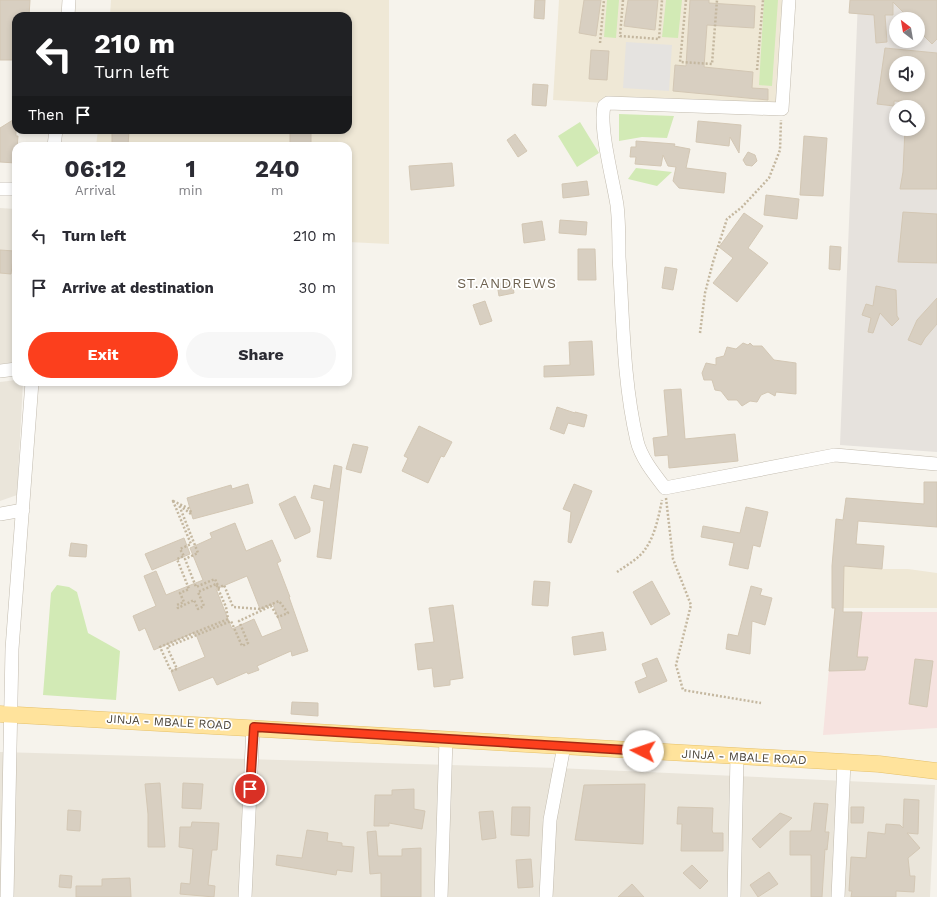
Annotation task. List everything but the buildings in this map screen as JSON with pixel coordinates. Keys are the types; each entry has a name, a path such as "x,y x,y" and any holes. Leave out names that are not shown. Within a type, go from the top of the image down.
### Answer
{"main road":[{"name":"JINJA - MBALE ROAD","path":"5,713 844,762 937,771"}],"street":[{"path":"68,12 69,0"},
{"path":"789,0 782,109 608,103 604,106 604,128 617,205 623,336 628,393 637,443 649,466 665,488 835,455 937,464"},
{"path":"0,188 12,189"},
{"path":"0,371 12,370"},
{"path":"7,897 5,713 12,649 32,386"},
{"path":"0,514 22,510"},
{"path":"245,897 254,727"},
{"path":"441,897 446,739"},
{"path":"546,897 550,820 564,746"},
{"path":"734,897 738,805 738,756"},
{"path":"838,897 844,762"}],"path":[{"path":"600,43 604,0"},
{"path":"623,0 620,36 659,39 662,0"},
{"path":"686,0 680,62 712,64 717,0"},
{"path":"757,70 763,0"},
{"path":"700,333 705,293 713,262 727,220 742,207 769,178 780,150 782,109"},
{"path":"617,572 647,548 660,513 665,488"},
{"path":"665,488 673,559 691,605 676,665 683,690 761,703"},
{"path":"173,501 190,509 191,514 179,505 198,553 185,559 196,587 215,579 219,588 224,586 233,607 260,609 279,601 288,613 278,617 271,606 239,621 248,643 242,646 231,621 167,647 177,668 171,671 160,647 228,619 226,607 216,584 198,592 204,606 198,609 194,600 178,608 177,605 184,602 180,593 189,589 177,560 184,556 180,549 191,544 173,501"}],"shaded area":[{"path":"111,0 389,0 389,244 352,242 352,142 96,142 98,134 352,134 352,12 110,12"},
{"path":"559,0 790,0 783,113 553,100"},
{"path":"858,0 937,0 937,452 840,445"},
{"path":"626,42 672,45 669,91 623,88"},
{"path":"0,208 12,209 12,362 0,364"},
{"path":"12,380 12,386 23,386 17,495 0,501 0,382"},
{"path":"844,566 882,569 908,569 937,573 937,608 832,608"},
{"path":"834,612 937,612 937,728 823,735"},
{"path":"0,752 557,768 935,785 930,897 0,897"}],"green space":[{"path":"607,0 619,0 616,38 604,37"},
{"path":"666,0 682,0 678,38 662,37"},
{"path":"764,0 778,0 772,86 759,85"},
{"path":"619,114 674,116 667,138 642,137 619,141"},
{"path":"580,122 599,153 577,167 558,136"},
{"path":"636,168 672,172 657,186 628,179"},
{"path":"57,585 69,587 77,592 88,633 120,651 116,700 43,695 51,593"}],"district":[{"name":"ST.ANDREWS","path":"507,283"}],"route":[{"path":"250,789 254,727 643,751"}]}
